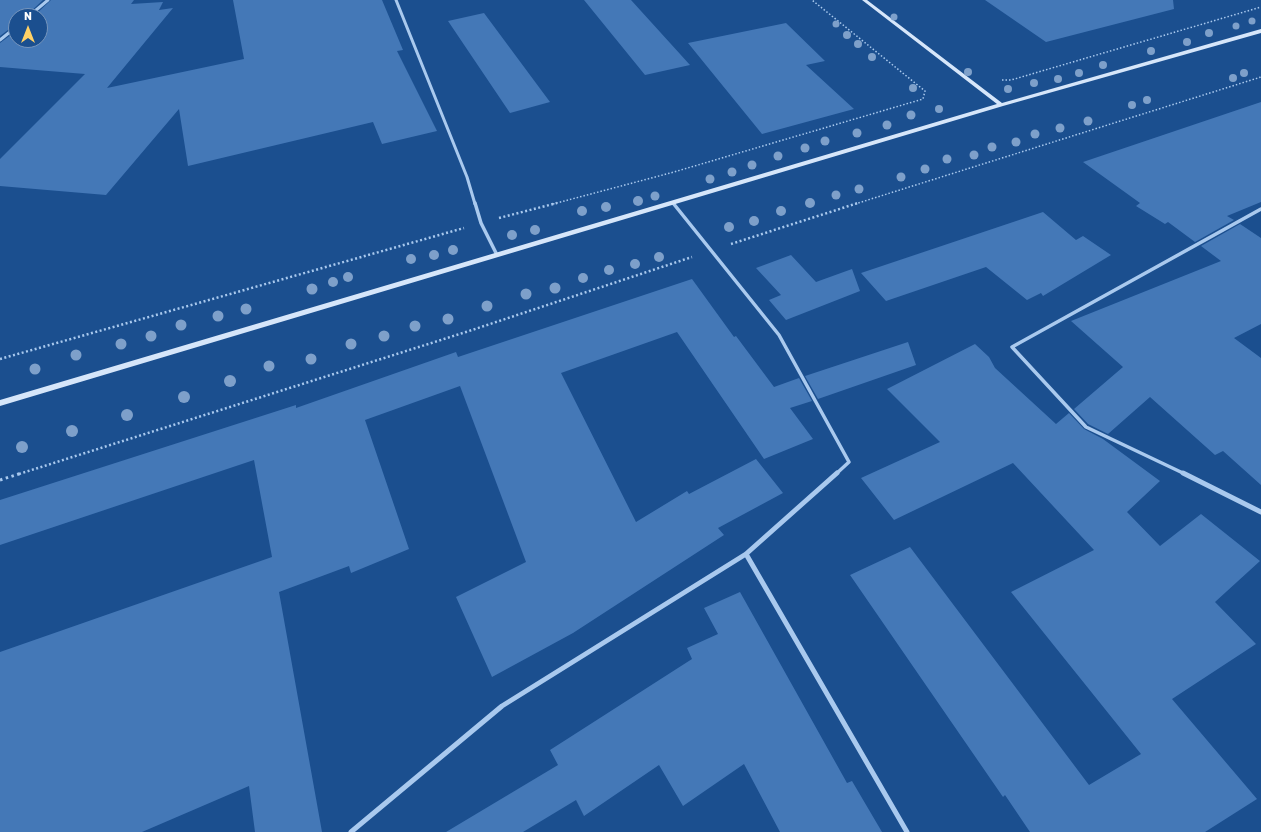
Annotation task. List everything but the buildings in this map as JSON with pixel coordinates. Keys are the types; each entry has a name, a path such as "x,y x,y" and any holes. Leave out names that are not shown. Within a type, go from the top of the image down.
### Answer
{"main road":[{"path":"864,0 1001,105"},
{"path":"0,403 1001,105 1261,31"}],"street":[{"path":"39,8 48,0"},
{"path":"396,0 467,176 481,223 497,255"},
{"path":"0,40 8,34"},
{"path":"351,832 502,706 746,554 849,462 778,335 673,203"},
{"path":"1261,209 1012,347 1086,427 1248,504 1261,512"},
{"path":"746,554 907,832"}],"path":[{"path":"0,359 481,223 674,172 923,100 925,91 812,0"},
{"path":"999,80 1011,80 1261,7"},
{"path":"0,480 466,332 944,175 1089,132 1261,77"}]}
